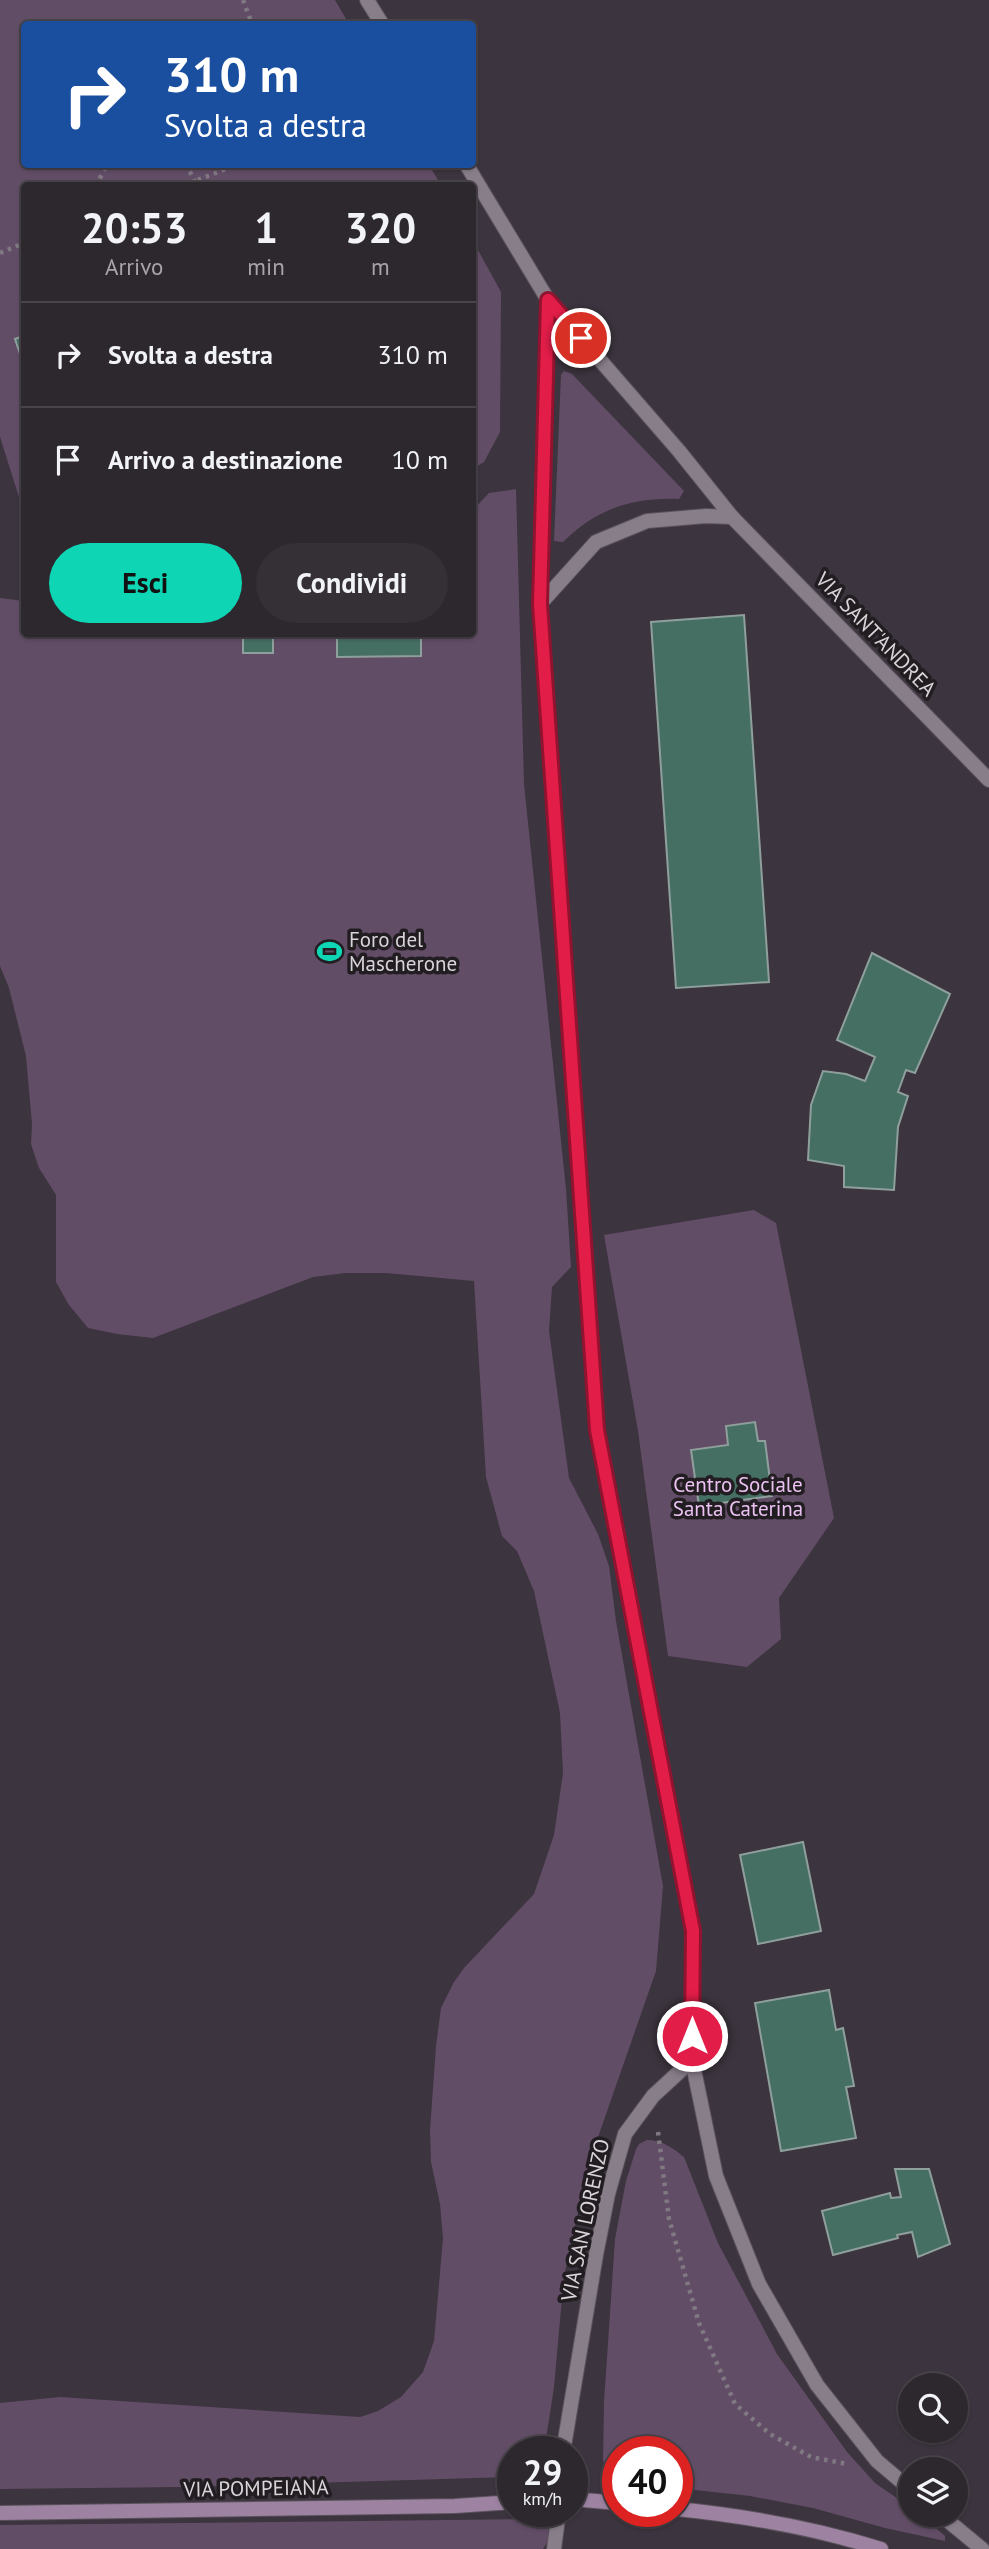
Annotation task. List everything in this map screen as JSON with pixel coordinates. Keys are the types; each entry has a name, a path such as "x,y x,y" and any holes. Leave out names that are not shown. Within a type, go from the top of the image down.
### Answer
{"main road":[{"name":"VIA POMPEIANA","path":"0,2513 497,2503"},
{"path":"693,2511 728,2514 839,2536 881,2549"}],"street":[{"path":"367,0 380,21"},
{"name":"VIA SANT'ANDREA","path":"468,168 548,300 679,451 732,517 989,780"},
{"path":"548,300 540,604 597,1430 693,1931 692,2060 716,2176 759,2284 817,2385 877,2461 898,2478"},
{"path":"540,604 596,542 647,521 706,516 732,517"},
{"name":"VIA SAN LORENZO","path":"567,2436 608,2194 625,2134 653,2096 692,2060"},
{"path":"554,2549 558,2527"},
{"path":"955,2527 982,2549"}],"path":[{"path":"243,0 251,21"},
{"path":"199,182 230,168"},
{"path":"0,253 21,244"},
{"path":"653,2096 669,2219 699,2323 735,2404 769,2434 811,2457 843,2465 877,2461"}],"green space":[{"path":"0,0 335,0 347,21 21,21 21,168 431,168 439,182 21,182 21,504 0,437"},
{"path":"476,246 501,292 500,432 484,462 476,467"},
{"path":"564,371 572,374 684,491 679,499 646,500 616,507 589,521 563,542 554,541 561,375"},
{"path":"516,489 524,784 566,1189 571,1267 552,1287 549,1331 569,1478 598,1534 609,1566 616,1621 663,1886 656,1971 589,2163 564,2276 554,2387 546,2436 497,2436 497,2477 180,2487 0,2489 0,2403 60,2397 360,2417 378,2411 401,2397 423,2372 434,2341 443,2238 440,2204 431,2162 430,2130 441,2008 464,1968 534,1894 554,1835 563,1773 560,1713 534,1591 517,1551 502,1536 486,1477 474,1281 386,1273 346,1273 313,1277 153,1338 88,1328 69,1305 56,1282 56,1195 39,1168 31,1144 32,1124 26,1056 9,988 0,966 0,598 21,601 21,637 476,637 476,507 489,493"},
{"name":"Centro Sociale Santa Caterina","path":"754,1210 776,1223 834,1518 779,1598 781,1639 747,1667 668,1656 638,1431 604,1235"},
{"path":"652,2140 684,2157 718,2243 777,2354 847,2452 875,2483 898,2499 898,2527 935,2527 945,2536 945,2541 813,2508 750,2496 693,2490 693,2436 603,2436 615,2239 626,2181 639,2144"},
{"path":"497,2519 497,2527 550,2527 552,2534 543,2549 0,2549 0,2525"}],"building":[{"path":"21,337 21,357 15,339"},
{"path":"744,615 769,982 676,988 651,622"},
{"path":"243,637 273,637 273,653 243,653"},
{"path":"337,637 421,637 421,656 337,657"},
{"path":"872,953 950,994 915,1073 906,1070 898,1092 908,1096 898,1127 894,1190 844,1187 844,1166 808,1160 811,1105 823,1071 846,1074 865,1081 875,1057 837,1040"},
{"path":"755,1422 758,1441 765,1441 772,1496 699,1506 691,1450 728,1445 726,1426"},
{"path":"803,1842 821,1931 758,1944 740,1855"},
{"path":"829,1990 836,2030 843,2028 854,2086 846,2087 856,2138 781,2151 755,2003"},
{"path":"895,2169 929,2169 950,2244 918,2257 912,2232 833,2255 822,2211 890,2193 891,2198 901,2197"}],"place":[{"name":"Foro del Mascherone","path":"329,951"}],"route":[{"path":"581,338 548,300 540,604 597,1430 693,1931 692,2036"}]}
